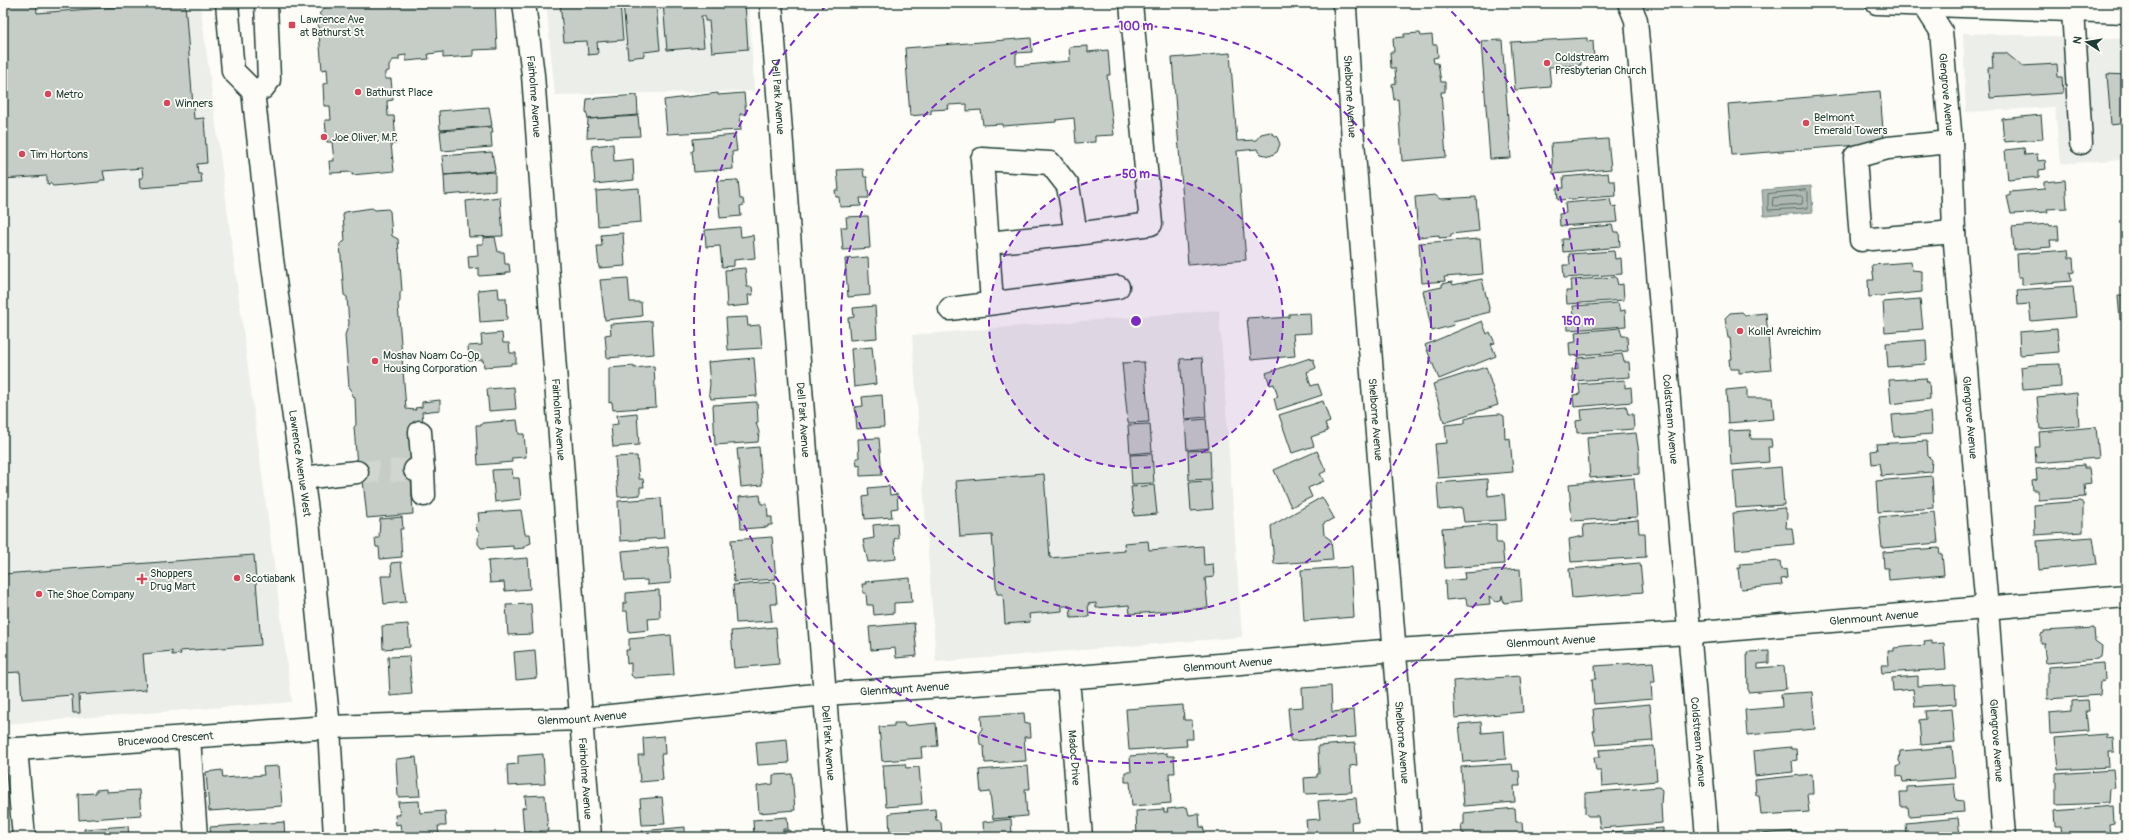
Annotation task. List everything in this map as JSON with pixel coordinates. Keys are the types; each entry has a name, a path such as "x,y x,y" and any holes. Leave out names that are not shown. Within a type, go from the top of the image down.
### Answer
{"street":[{"path":"227,3 233,71 253,91 263,88 269,80 266,3"},
{"name":"Fairholme Avenue","path":"524,3 533,74 590,837"},
{"name":"Dell Park Avenue","path":"771,3 836,837"},
{"path":"988,243 1076,234 1151,224 1131,3"},
{"name":"Shelborne Avenue","path":"1343,3 1345,8 1353,141 1410,837"},
{"name":"Coldstream Avenue","path":"1629,3 1636,20 1707,837"},
{"path":"1877,3 2060,7 2126,12"},
{"name":"Glengrove Avenue","path":"1924,4 1940,31 1951,142 1954,232 1987,608 2004,837"},
{"path":"2060,7 2081,143"},
{"name":"Lawrence Avenue West","path":"253,91 272,259 302,478 329,727 335,837"},
{"path":"1951,142 1888,148 1855,157 1866,240 1954,232"},
{"path":"992,303 982,159 1050,163 1068,186 1076,234"},
{"path":"950,309 1118,287"},
{"path":"420,432 419,470 424,495"},
{"path":"302,478 357,472"},
{"name":"Glenmount Avenue","path":"329,727 581,719 825,694 1068,678 1395,650 1689,632 2126,596"},
{"name":"Madoc Drive","path":"1068,678 1080,837"},
{"name":"Brucewood Crescent","path":"10,750 329,727"},
{"path":"188,737 196,837"},
{"path":"10,750 24,837"}],"shaded area":[{"path":"3,3 200,3 292,702 3,724"},
{"path":"546,3 749,3 754,91 555,95"},
{"path":"1963,33 2126,39 2126,159 2060,164 2055,107 1966,112"},
{"path":"1219,310 1242,637 936,662 912,335"}],"water":[{"path":"1811,186 1813,212 1764,216 1762,190"}],"building":[{"path":"3,3 36,3 37,13 129,6 129,3 185,3 194,119 204,118 207,163 197,164 198,174 201,174 202,183 140,188 139,178 143,178 142,168 103,171 105,180 101,180 99,182 53,186 50,183 49,185 47,184 47,176 3,179"},
{"name":"Bathurst Place","path":"329,3 495,3 497,49 473,50 473,56 443,58 443,52 428,54 429,59 406,61 406,55 399,56 399,60 393,60 389,66 389,71 385,72 385,79 391,79 393,100 387,101 388,116 394,116 396,144 391,144 394,171 352,175 352,172 330,173 329,161 334,161 332,142 327,142 325,120 331,120 330,106 324,106 323,84 328,83 327,69 322,70 318,22 325,19 319,14"},
{"path":"560,3 620,3 623,40 597,42 598,54 588,55 587,41 564,42"},
{"path":"623,3 656,3 660,50 644,52 644,56 628,58"},
{"path":"663,3 745,3 748,49 712,52 709,21 705,21 705,16 701,16 704,47 667,50"},
{"path":"1420,33 1421,36 1432,35 1433,45 1437,45 1438,57 1433,58 1434,63 1438,63 1441,82 1445,82 1445,92 1441,92 1446,157 1402,161 1398,99 1394,100 1392,84 1396,83 1395,68 1391,68 1390,52 1394,52 1393,38 1404,37 1404,34"},
{"path":"1031,38 1032,52 1016,53 1016,66 1070,61 1069,47 1088,46 1088,52 1108,50 1110,75 1107,75 1114,135 1095,136 1095,142 1076,143 1074,118 1056,120 1056,122 1002,126 1002,124 983,125 981,110 967,111 967,104 948,105 949,109 931,110 931,114 910,116 905,48"},
{"name":"Coldstream Presbyterian Church","path":"1587,38 1587,42 1593,41 1594,59 1581,62 1581,65 1549,67 1551,87 1515,90 1511,42"},
{"path":"1502,40 1511,158 1490,159 1481,41"},
{"path":"1230,53 1237,141 1256,140 1261,134 1270,132 1277,137 1280,144 1277,152 1270,156 1261,154 1257,149 1237,151 1246,260 1188,265 1172,58"},
{"path":"1992,53 2006,53 2022,66 2057,64 2058,77 2062,77 2063,93 1990,98 1988,68 1993,68"},
{"path":"2107,74 2126,75 2126,123 2111,125"},
{"name":"Belmont Emerald Towers","path":"1880,91 1884,143 1732,155 1728,104"},
{"path":"718,93 718,95 744,93 746,114 740,114 741,130 667,134 664,100"},
{"path":"637,95 638,115 588,119 586,111 587,99"},
{"path":"489,107 492,126 440,130 439,111"},
{"path":"2041,115 2043,139 2004,142 2002,119"},
{"path":"638,116 640,136 587,138 588,119"},
{"path":"492,127 492,147 442,151 440,131"},
{"path":"735,135 737,151 732,152 733,169 694,172 692,151 694,150 693,139"},
{"path":"1608,139 1611,169 1553,174 1551,143"},
{"path":"613,144 614,161 633,159 634,180 595,184 592,146"},
{"path":"2024,148 2025,155 2037,154 2038,161 2045,160 2046,169 2039,170 2039,177 2008,180 2005,150"},
{"path":"492,152 494,171 444,175 442,156"},
{"path":"863,169 864,177 867,177 869,198 860,198 861,206 840,207 839,197 836,197 835,190 839,190 837,170"},
{"path":"495,172 495,191 445,195 444,175"},
{"path":"1608,173 1609,181 1615,181 1616,196 1558,200 1557,188 1564,188 1563,177"},
{"path":"738,180 740,199 743,199 744,205 740,206 741,216 720,218 717,181"},
{"path":"2065,180 2067,208 2047,209 2048,212 2011,214 2007,196 2010,196 2010,192 2044,189 2044,182"},
{"path":"639,188 641,222 598,226 596,191"},
{"path":"1435,195 1440,199 1476,197 1479,231 1451,234 1451,237 1439,238 1439,235 1418,237 1415,197"},
{"path":"500,197 503,236 469,237 466,201"},
{"path":"1610,199 1612,207 1616,206 1618,222 1560,226 1559,214 1566,213 1565,203"},
{"name":"Moshav Noam Co-Op Housing Corporation","path":"372,208 375,210 388,209 390,211 392,236 398,239 402,291 400,293 400,301 398,304 406,409 416,410 415,408 422,407 422,402 440,400 440,410 422,412 423,425 411,476 413,514 367,518 363,480 358,479 354,427 356,425 355,398 352,396 351,389 349,387 345,335 349,324 347,297 344,295 340,244 345,241 343,215 345,212"},
{"path":"868,216 870,248 843,250 841,227 847,227 846,217"},
{"path":"2049,224 2050,226 2058,225 2059,240 2050,240 2051,247 2014,250 2012,227"},
{"path":"1612,225 1614,232 1619,232 1620,247 1563,252 1562,239 1568,239 1567,229"},
{"path":"740,227 741,237 753,235 755,258 734,260 734,266 722,267 720,246 706,247 705,230"},
{"path":"623,233 625,266 599,268 597,246 602,246 601,235"},
{"path":"495,237 498,252 504,252 505,264 509,264 510,272 506,272 506,274 479,276 479,268 469,269 468,256 478,255 477,244 483,244 483,238"},
{"path":"1480,239 1483,274 1444,277 1445,281 1422,283 1419,243"},
{"path":"2068,250 2069,258 2073,258 2074,272 2070,273 2071,281 2022,285 2022,277 2018,277 2017,254"},
{"path":"1614,251 1615,259 1621,258 1622,274 1564,278 1563,265 1570,265 1569,254"},
{"path":"868,257 870,295 848,297 845,259"},
{"path":"1911,262 1912,270 1922,271 1922,292 1869,297 1868,280 1874,280 1872,265"},
{"path":"745,268 747,287 752,287 753,295 748,295 749,305 727,307 725,270"},
{"path":"2122,271 2126,271 2126,319 2120,320 2118,296 2124,296"},
{"path":"1616,277 1618,285 1623,284 1624,300 1567,304 1566,291 1572,291 1571,280"},
{"path":"628,278 630,302 641,302 642,316 605,320 600,280"},
{"path":"1482,279 1490,312 1453,321 1454,325 1432,331 1423,291 1442,287 1442,284 1452,282 1453,285"},
{"path":"2073,286 2076,317 2031,321 2029,304 2018,305 2017,290"},
{"path":"498,288 499,298 506,298 507,320 480,322 478,290"},
{"path":"1920,299 1923,329 1885,332 1883,302"},
{"path":"1618,303 1620,311 1625,310 1626,326 1568,330 1567,317 1574,316 1573,306"},
{"path":"875,306 877,338 850,340 848,318 854,317 853,308"},
{"path":"1742,312 1745,315 1766,313 1771,370 1739,373 1739,369 1730,369 1729,359 1732,359 1730,338 1728,338 1725,318 1730,313"},
{"path":"1310,313 1311,333 1293,334 1295,356 1251,360 1247,318 1263,317 1263,319 1289,317 1289,314"},
{"path":"747,317 748,326 760,325 762,348 728,350 726,318"},
{"path":"652,321 654,354 607,358 605,335 611,334 610,324"},
{"path":"1482,321 1487,334 1490,332 1495,343 1491,344 1496,356 1439,379 1425,345"},
{"path":"1620,328 1622,336 1627,336 1628,351 1570,356 1569,343 1576,342 1575,332"},
{"path":"2057,329 2059,352 2020,355 2019,332"},
{"path":"502,333 503,343 509,343 510,353 516,353 516,363 511,363 511,365 484,367 483,360 469,361 468,346 482,345 481,335"},
{"path":"1926,340 1927,360 1924,361 1925,364 1888,367 1886,343"},
{"path":"872,347 876,384 854,387 851,349"},
{"path":"1622,354 1624,362 1629,362 1630,377 1573,381 1572,369 1578,368 1577,358"},
{"path":"754,358 757,396 711,399 709,393 710,384 708,362"},
{"path":"1202,358 1206,417 1185,419 1180,359"},
{"path":"1310,358 1310,360 1313,359 1316,368 1307,372 1311,386 1318,384 1322,395 1277,410 1274,398 1278,397 1274,384 1270,385 1266,373"},
{"path":"1144,362 1149,422 1128,423 1122,363"},
{"path":"2060,364 2061,387 2023,390 2021,367"},
{"path":"634,366 634,368 654,366 656,407 613,410 612,402 609,403 609,368"},
{"path":"1486,367 1498,405 1444,422 1433,384"},
{"path":"1926,378 1927,382 1929,382 1930,399 1891,404 1889,380"},
{"path":"1625,380 1625,388 1631,387 1632,402 1574,407 1573,395 1580,394 1579,384"},
{"path":"514,387 516,409 489,411 487,389"},
{"path":"1747,388 1747,398 1772,398 1774,419 1728,423 1726,390"},
{"path":"2077,393 2079,426 2040,429 2037,397"},
{"path":"882,395 884,427 857,429 855,407 863,406 862,397"},
{"path":"1323,401 1330,422 1325,424 1328,431 1311,437 1314,446 1292,453 1279,415"},
{"path":"757,402 758,422 756,423 759,432 758,442 715,445 713,405"},
{"path":"1626,406 1628,414 1633,414 1634,429 1577,433 1576,421 1582,420 1581,410"},
{"path":"1930,412 1932,434 1894,437 1892,415"},
{"path":"637,413 639,445 613,447 611,425 618,424 617,415"},
{"path":"1500,414 1504,416 1505,439 1510,438 1513,472 1438,478 1435,444 1447,443 1445,425 1465,423 1465,419 1475,416"},
{"path":"1206,419 1209,448 1187,450 1185,421"},
{"path":"517,420 519,434 524,434 526,457 512,458 512,462 478,465 476,425 482,425 482,423"},
{"path":"1150,424 1152,452 1130,454 1128,425"},
{"path":"2096,427 2099,458 2036,463 2035,447 2040,447 2039,432"},
{"path":"1750,430 1751,439 1771,439 1772,447 1768,447 1769,462 1731,465 1729,431"},
{"path":"1636,433 1639,453 1639,474 1590,478 1587,437"},
{"path":"879,438 882,475 860,476 860,465 857,466 856,458 859,458 858,439"},
{"path":"1927,441 1928,456 1932,460 1931,472 1881,476 1879,463 1872,464 1871,451 1877,450 1876,444"},
{"path":"759,447 762,485 741,487 737,449"},
{"path":"1210,450 1211,479 1189,480 1188,451"},
{"path":"1317,451 1326,471 1320,474 1324,481 1308,488 1312,497 1291,507 1274,470"},
{"path":"1152,454 1154,483 1132,484 1130,455"},
{"path":"637,456 639,479 643,479 644,487 640,487 640,495 618,497 615,457"},
{"path":"2084,465 2084,468 2089,468 2091,483 2084,484 2085,497 2038,500 2038,490 2033,490 2032,481 2037,480 2036,469"},
{"path":"1781,467 1784,505 1736,508 1733,471"},
{"path":"512,469 513,478 519,478 521,499 495,502 492,470"},
{"path":"1044,474 1050,558 1125,551 1124,543 1148,541 1149,550 1203,546 1204,565 1213,564 1214,577 1205,578 1208,608 1130,614 1129,605 1096,608 1096,603 1088,604 1089,617 1071,618 1070,606 1062,606 1062,611 1029,614 1030,622 1005,624 1003,594 997,594 992,535 960,537 956,481"},
{"path":"1932,476 1934,508 1878,512 1876,481"},
{"path":"1634,478 1637,517 1572,521 1569,484"},
{"path":"1487,479 1488,496 1504,494 1506,520 1464,522 1462,508 1439,510 1437,483"},
{"path":"1211,481 1213,509 1191,511 1189,482"},
{"path":"1154,485 1157,514 1134,516 1131,487"},
{"path":"889,486 890,495 897,494 898,508 891,509 892,517 865,519 863,497 869,496 868,488"},
{"path":"760,495 761,504 767,504 768,517 772,517 772,525 768,525 768,527 741,529 739,497"},
{"path":"1322,497 1334,518 1323,524 1324,535 1331,540 1333,560 1274,564 1271,526"},
{"path":"661,498 664,538 620,541 618,501"},
{"path":"2081,501 2083,504 2083,532 2035,535 2034,505"},
{"path":"1784,508 1787,514 1786,528 1792,528 1794,544 1736,550 1733,513"},
{"path":"521,510 525,534 530,534 531,543 524,546 524,548 513,549 513,546 481,548 478,544 478,537 480,533 477,531 476,524 479,521 478,513"},
{"path":"1935,512 1938,543 1882,548 1879,517"},
{"path":"402,517 403,529 400,529 402,557 380,559 379,547 376,547 375,538 379,538 380,519"},
{"path":"1638,520 1639,533 1645,533 1646,557 1571,562 1569,539 1584,536 1583,525"},
{"path":"897,523 898,538 894,539 896,559 868,562 863,540 874,538 873,525"},
{"path":"1496,524 1496,541 1497,543 1502,543 1504,564 1445,568 1442,528"},
{"path":"772,537 776,579 734,582 731,540"},
{"path":"2093,537 2097,564 2039,570 2037,541"},
{"path":"668,547 671,583 647,585 647,580 625,581 622,551"},
{"path":"1939,548 1940,554 1942,554 1944,575 1889,580 1888,568 1884,568 1883,552"},
{"path":"254,555 261,645 180,651 181,654 172,655 172,651 143,654 146,690 79,695 80,713 73,713 72,695 22,699 20,672 3,673 3,574"},
{"path":"528,558 530,589 505,591 504,582 490,583 488,561"},
{"path":"1780,561 1781,570 1786,569 1787,578 1781,579 1782,585 1742,589 1740,587 1738,568 1740,568 1740,564"},
{"path":"401,562 406,602 384,604 381,576 392,576 391,563"},
{"path":"1640,563 1643,592 1572,598 1569,569"},
{"path":"1351,567 1354,617 1304,621 1301,570"},
{"path":"1520,569 1522,601 1504,603 1502,595 1501,601 1496,602 1489,596 1490,604 1467,606 1466,598 1446,600 1445,581 1465,579 1464,573"},
{"path":"910,578 912,602 894,603 894,613 874,615 873,605 867,605 866,593 863,593 862,584 866,584 865,582"},
{"path":"775,582 777,604 770,604 772,621 736,623 733,585"},
{"path":"659,590 660,618 648,619 649,630 629,632 627,611 623,611 623,603 626,603 626,593"},
{"path":"531,604 533,634 508,635 506,605"},
{"path":"914,623 917,656 896,658 895,648 871,650 869,627"},
{"path":"408,624 410,647 383,649 382,626"},
{"path":"776,627 779,664 734,668 731,631"},
{"path":"2094,628 2095,641 2102,646 2101,657 2097,659 2046,663 2045,644 2041,644 2041,634 2044,633 2044,631"},
{"path":"671,635 674,675 634,678 631,675 631,663 627,664 626,650 629,650 629,639"},
{"path":"1932,640 1932,644 1944,643 1946,669 1882,673 1881,665 1889,665 1888,651 1894,651 1894,648 1925,645 1924,641"},
{"path":"535,650 537,678 516,680 514,652"},
{"path":"1769,651 1769,663 1758,664 1758,668 1784,666 1786,689 1748,692 1747,652"},
{"path":"409,656 412,694 390,696 388,657"},
{"path":"1653,662 1655,682 1651,682 1652,699 1594,704 1592,679 1596,679 1595,666"},
{"path":"2104,663 2105,680 2101,681 2100,695 2048,699 2048,667"},
{"path":"1520,676 1523,712 1455,718 1453,681"},
{"path":"1918,676 1918,686 1955,684 1956,704 1915,707 1913,689 1893,691 1892,678"},
{"path":"1331,686 1332,712 1354,710 1356,737 1291,741 1288,708 1303,707 1302,688"},
{"path":"1812,692 1815,729 1747,735 1745,710 1782,707 1781,694"},
{"path":"2088,700 2089,711 2086,711 2088,731 2050,734 2049,713 2071,711 2071,701"},
{"path":"1650,704 1653,741 1596,745 1593,731 1595,731 1593,709"},
{"path":"1183,705 1184,720 1192,720 1193,739 1186,739 1187,746 1129,750 1126,709"},
{"path":"1952,709 1955,742 1921,745 1919,720 1926,719 1925,711"},
{"path":"1024,713 1025,724 1030,723 1031,737 1024,737 1026,761 985,763 984,747 980,744 979,733 982,729 981,716"},
{"path":"1481,722 1482,733 1504,731 1506,759 1463,762 1459,724"},
{"path":"894,723 904,723 905,726 936,723 938,746 921,747 922,758 882,761 879,727 894,726"},
{"path":"2107,734 2107,738 2113,737 2114,752 2108,752 2109,767 2058,770 2055,738"},
{"path":"664,736 665,754 661,754 663,780 640,782 638,755 644,755 643,738"},
{"path":"787,739 789,763 758,765 756,742"},
{"path":"1355,743 1357,765 1350,766 1352,792 1305,794 1304,778 1317,777 1317,774 1319,774 1318,746"},
{"path":"1654,746 1657,781 1602,786 1601,771 1596,771 1594,757 1600,757 1599,750"},
{"path":"1791,747 1791,749 1796,749 1797,760 1792,761 1793,772 1755,776 1753,751"},
{"path":"1952,747 1955,778 1903,782 1902,777 1897,776 1897,767 1901,764 1899,761 1900,751"},
{"path":"1167,753 1167,756 1174,756 1175,773 1169,773 1171,803 1132,806 1130,782 1125,782 1125,772 1131,772 1130,756"},
{"path":"543,754 545,784 508,786 507,765 518,764 518,756"},
{"path":"416,757 420,796 398,797 396,759"},
{"path":"905,764 906,768 919,767 922,804 886,807 883,765"},
{"path":"1512,764 1513,771 1519,771 1520,786 1514,786 1515,802 1464,806 1461,767"},
{"path":"279,766 282,806 209,811 206,772 222,770 223,778 264,775 263,767"},
{"path":"1028,766 1030,789 1025,789 1027,816 993,819 990,792 981,793 979,770"},
{"path":"2113,770 2115,788 2110,789 2109,803 2056,805 2056,774"},
{"path":"792,774 795,810 759,813 757,786 773,784 773,775"},
{"path":"1812,774 1813,794 1807,794 1809,812 1761,815 1759,795 1756,795 1755,780"},
{"path":"1954,784 1956,800 1963,801 1964,812 1909,816 1908,807 1901,807 1900,792 1907,792 1907,787"},
{"path":"1659,787 1662,790 1662,823 1600,828 1598,816 1588,816 1585,813 1585,793"},
{"path":"106,789 106,792 139,790 141,815 79,820 78,794 96,793 96,790"},
{"path":"545,795 548,831 540,831 541,836 532,837 532,832 524,833 522,808 526,807 525,796"},
{"path":"662,797 665,824 642,825 640,799"},
{"path":"1356,798 1358,821 1351,822 1352,837 1308,837 1306,820 1320,819 1318,801"},
{"path":"419,801 420,813 445,811 446,826 438,826 439,837 402,837 400,824 396,825 395,815 400,815 398,802"},
{"path":"2113,806 2114,823 2109,824 2110,837 2062,837 2061,826 2055,826 2054,811"},
{"path":"1187,807 1189,815 1199,814 1200,827 1203,827 1206,837 1137,837 1136,811 1164,809 1164,812 1168,812 1167,809"},
{"path":"1515,808 1516,822 1522,822 1523,837 1465,837 1464,833 1462,833 1461,824 1464,824 1464,813"},
{"path":"935,809 936,820 939,820 941,823 942,834 940,837 890,837 889,814"},
{"path":"787,817 788,829 783,829 783,831 790,830 790,837 754,837 753,820"},
{"path":"1958,818 1960,837 1907,837 1906,823"},
{"path":"1011,819 1012,835 1034,834 1034,837 984,837 983,822"},
{"path":"284,822 285,837 211,837 210,827"},
{"path":"128,826 129,837 85,837 84,829"},
{"path":"685,827 685,837 643,837 642,831"},
{"path":"1663,828 1663,837 1600,837 1599,833"},
{"path":"1797,831 1797,837 1760,837 1760,834"}],"tunnel":[{"path":"357,472 415,470"}],"place":[{"name":"Lawrence Ave at Bathurst St","path":"292,25"},
{"name":"Coldstream Presbyterian Church","path":"1547,63"},
{"name":"Bathurst Place","path":"358,92"},
{"name":"Metro","path":"48,94"},
{"name":"Winners","path":"167,103"},
{"name":"Belmont Emerald Towers","path":"1806,123"},
{"name":"Joe Oliver, M.P.","path":"324,137"},
{"name":"Tim Hortons","path":"22,154"},
{"name":"Kollel Avreichim","path":"1740,331"},
{"name":"Moshav Noam Co-Op Housing Corporation","path":"375,361"},
{"name":"Scotiabank","path":"237,578"},
{"name":"Shoppers Drug Mart","path":"142,579"},
{"name":"The Shoe Company","path":"39,594"}]}
